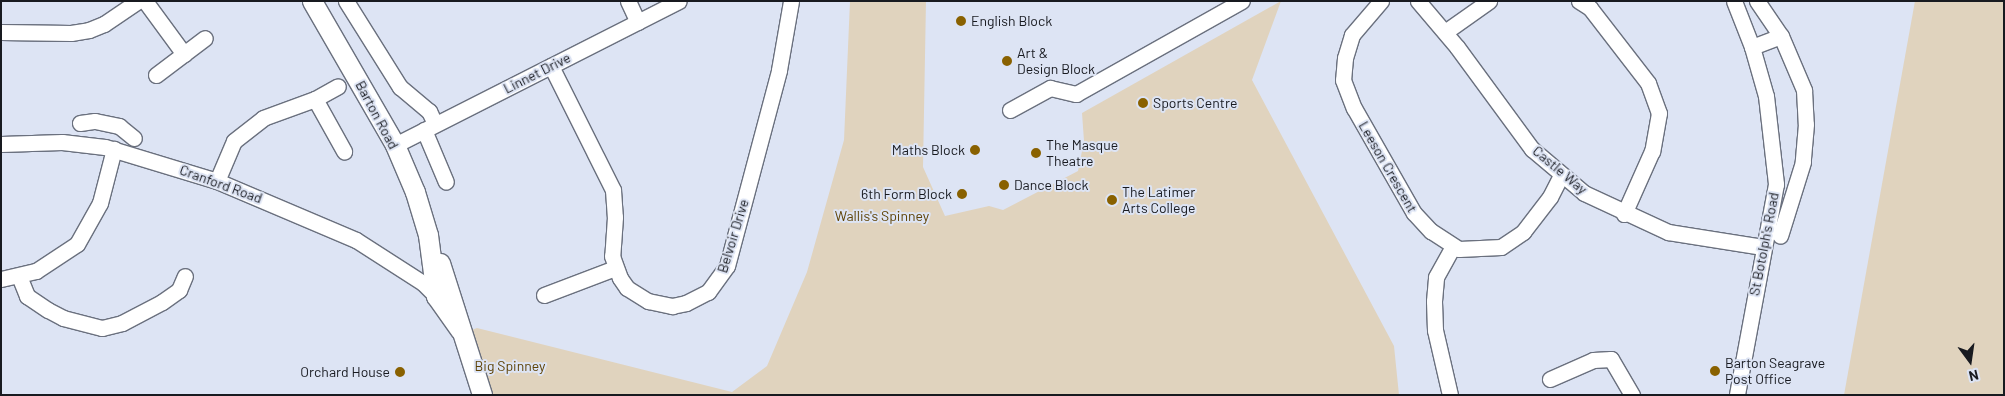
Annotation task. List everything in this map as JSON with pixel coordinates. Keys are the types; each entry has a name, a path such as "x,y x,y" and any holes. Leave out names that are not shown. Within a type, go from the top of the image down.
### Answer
{"main road":[{"name":"Barton Road","path":"312,1 395,145 415,192 428,235 434,244 434,284 460,330 482,395"}],"street":[{"path":"1,32 70,33 89,30 104,24 138,1"},
{"path":"145,1 184,54"},
{"path":"346,1 400,87 429,111 429,127 446,182"},
{"path":"628,1 638,22"},
{"name":"Linnet Drive","path":"395,145 679,1"},
{"name":"Belvoir Drive","path":"551,66 613,190 615,217 611,244 615,268 627,288 661,305 679,305 699,298 720,280 727,266 779,70 791,1"},
{"path":"1010,110 1050,88 1076,94 1242,1"},
{"name":"Leeson Crescent","path":"1380,1 1352,35 1345,58 1343,80 1354,108 1414,213 1431,232 1453,246 1469,249 1501,247 1524,232 1550,197 1561,175"},
{"name":"Castle Way","path":"1418,1 1445,32 1532,149 1584,193 1624,214 1668,232 1762,247"},
{"path":"1445,32 1489,1"},
{"path":"1579,1 1590,8 1648,83 1658,113 1652,151 1624,214"},
{"name":"St Botolph's Road","path":"1734,1 1757,64 1772,130 1776,184 1762,247 1737,395"},
{"path":"1756,1 1781,36 1804,90 1806,124 1803,162 1780,236"},
{"path":"1752,47 1781,36"},
{"path":"156,74 205,38"},
{"path":"217,181 234,141 263,118 315,99 338,86"},
{"path":"315,99 344,151"},
{"path":"80,124 95,121 119,126 134,138"},
{"path":"1,278 19,276 44,267 77,244 100,203 110,148 109,124"},
{"name":"Cranford Road","path":"1,144 62,142 110,148 217,181 356,240 434,284"},
{"path":"1776,184 1796,187"},
{"path":"1450,395 1435,330 1434,301 1436,277 1453,246"},
{"path":"544,295 615,268"},
{"path":"19,276 27,296 48,310 62,318 102,328 122,323 162,302 179,290 185,276"},
{"path":"1550,379 1593,360 1611,359 1632,395"}],"green space":[{"name":"The Latimer Arts College","path":"850,1 926,1 923,167 945,216 989,206 1003,210 1078,171 1084,141 1082,113 1281,1 1252,80 1394,346 1399,395 487,395 469,331 477,328 732,392 767,366 807,272 844,140"},
{"path":"1915,1 2004,1 2004,395 1844,395"}],"place":[{"name":"English Block","path":"961,21"},
{"name":"Art & Design Block","path":"1007,61"},
{"name":"Sports Centre","path":"1143,103"},
{"name":"Maths Block","path":"975,150"},
{"name":"The Masque Theatre","path":"1036,153"},
{"name":"Dance Block","path":"1004,185"},
{"name":"6th Form Block","path":"962,194"},
{"name":"The Latimer Arts College","path":"1112,200"},
{"name":"Barton Seagrave Post Office","path":"1715,371"},
{"name":"Orchard House","path":"400,372"}],"park label":[{"name":"Wallis's Spinney","path":"882,216"},
{"name":"Big Spinney","path":"510,366"}]}
